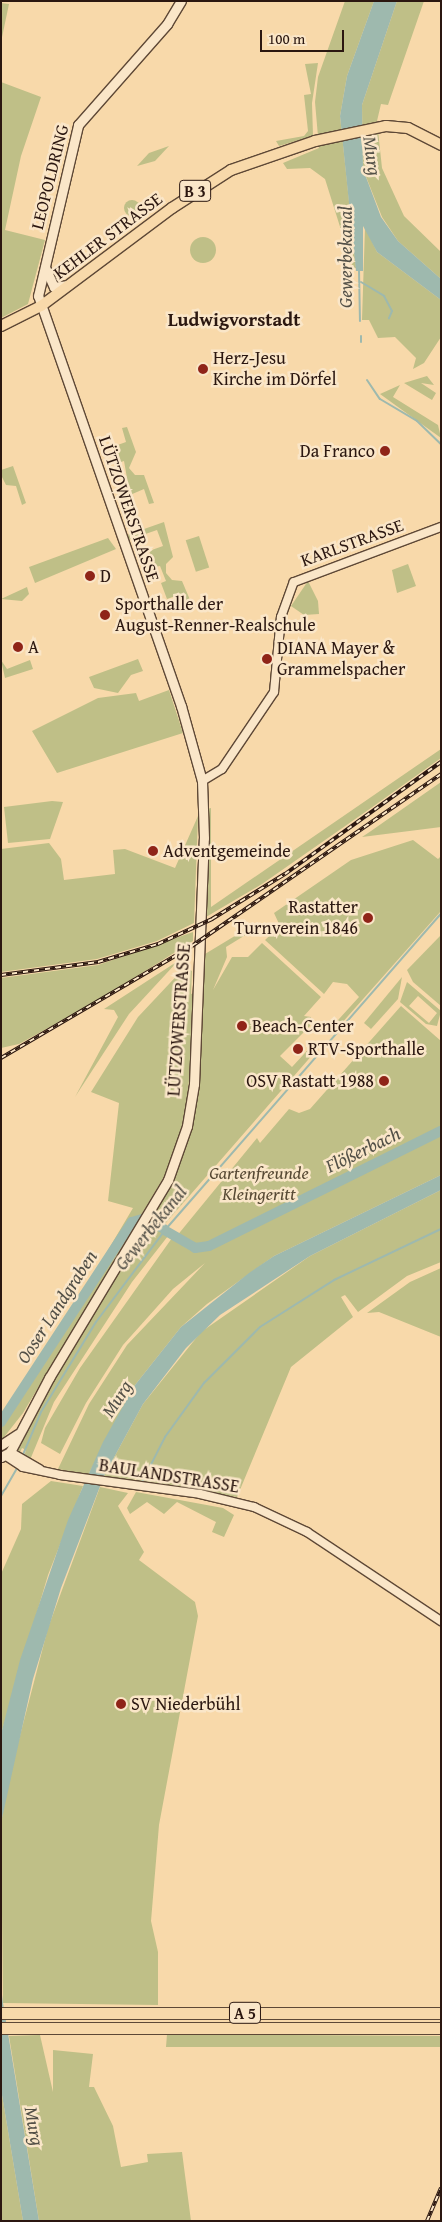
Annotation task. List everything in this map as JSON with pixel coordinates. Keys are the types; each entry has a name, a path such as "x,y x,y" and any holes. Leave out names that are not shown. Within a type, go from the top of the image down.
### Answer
{"highway":[{"name":"A 5","path":"1,2013 441,2013"},
{"name":"A 5","path":"1,2028 441,2028"}],"main road":[{"name":"LEOPOLDRING","path":"41,306 38,296 44,261 78,125 167,24 181,1"},
{"name":"KEHLER STRASSE","path":"1,326 41,306 210,181 318,140 378,127 408,128 441,145"},
{"path":"44,261 54,287 71,284"},
{"name":"LÜTZOWERSTRASSE","path":"4,1452 20,1432 146,1219 175,1164 194,1084 204,838 202,781 181,706 41,306"}],"street":[{"name":"KARLSTRASSE","path":"202,781 222,769 274,692 281,617 294,582 441,527"},
{"name":"BAULANDSTRASSE","path":"4,1452 21,1462 60,1476 214,1496 282,1519 441,1621"}],"green space":[{"path":"345,1 374,1 347,76 340,116 356,268 353,268 325,179 310,168 287,169 283,163 319,148 315,102 318,77"},
{"path":"397,1 424,1 388,105 381,104 377,121 382,168 404,216 441,252 441,279 398,241 382,217 363,169 362,105"},
{"path":"1,3 9,4 1,42"},
{"path":"318,63 312,103 313,136 279,146 276,141 304,136 308,131 304,95 311,94 305,64"},
{"path":"1,82 41,97 21,156 5,230 45,240 28,304 1,318"},
{"path":"169,146 155,161 137,166 149,153"},
{"path":"129,200 135,200 140,205 138,214 129,216 124,211 124,205"},
{"path":"365,227 377,252 441,300 441,337 424,363 413,369 416,358 395,337 378,338 369,320 362,320"},
{"path":"203,237 212,241 216,250 212,259 203,263 194,259 190,250 194,241"},
{"path":"427,376 434,385 421,383 436,393 432,400 404,383"},
{"path":"400,385 393,397 438,425 441,438 380,394"},
{"path":"127,427 136,452 129,468 135,475 144,475 154,503 149,504 144,489 130,495 124,461 118,463 112,447 126,442 122,428"},
{"path":"13,466 26,503 22,505 16,486 6,485 1,475 1,470"},
{"path":"164,522 173,557 166,564 166,573 172,580 182,581 193,607 188,609 181,594 167,599 161,583 166,581 160,566 155,567 149,551 163,546 157,530 128,540 127,535"},
{"path":"199,536 209,567 196,572 186,540"},
{"path":"108,538 116,549 35,583 29,567"},
{"path":"408,564 416,586 397,593 392,570"},
{"path":"308,581 318,601 319,614 304,615 291,606"},
{"path":"27,587 29,594 22,601 1,599"},
{"path":"138,659 143,671 131,675 118,693 94,688 89,677"},
{"path":"1,660 7,669 30,660 33,669 5,678"},
{"path":"169,690 183,733 57,773 32,731 98,698 136,693 139,701"},
{"path":"441,749 441,758 262,884 206,917 207,809 211,808 211,907"},
{"path":"441,782 441,827 362,837 371,831"},
{"path":"52,801 63,802 50,839 8,843 4,807"},
{"path":"198,816 194,923 157,941 97,959 1,972 1,849 49,843 61,859 64,880 115,874 113,850 125,849 175,868"},
{"path":"413,840 438,859 441,856 441,911 333,1033 329,1030 359,997 347,984 333,982 324,994 265,940 280,926 274,913 351,860"},
{"path":"248,928 252,931 226,947 227,957 213,990 232,957 248,957 262,943 321,997 304,1016 311,1017 310,1026 280,1056 292,1067 316,1041 321,1045 164,1225 153,1217 190,1126 201,1055 205,954"},
{"path":"193,932 193,941 99,1000 19,1044 1,1048 1,978 98,965"},
{"path":"441,935 441,1006 413,982 407,970"},
{"path":"178,961 129,1014 75,1097 118,1017 114,1010 104,1009"},
{"path":"185,967 192,971 191,994 194,993 192,1055 185,1116 168,1170 23,1413 1,1441 1,1416 51,1346 133,1208 108,1201 119,1103 91,1092 138,1017"},
{"path":"402,977 398,999 371,1029 364,1023"},
{"path":"407,982 441,1011 437,1026 426,1024 400,1002","holes":["418,996 437,1013 429,1023 409,1006"]},
{"name":"Gartenfreunde Kleingeritt","path":"401,1006 441,1041 441,1129 208,1245 196,1247 176,1237 257,1138 260,1143 289,1109 299,1113 310,1109"},
{"path":"441,1133 441,1175 274,1256 207,1304 181,1327 135,1385 88,1475 58,1469 89,1404 127,1345 205,1263 173,1289 123,1345 86,1403 60,1454 41,1443 45,1428 80,1368 172,1238 188,1249 214,1247"},
{"path":"441,1190 441,1262 407,1276 358,1312 345,1295 341,1297 353,1317 291,1367 237,1497 136,1483 137,1475 134,1481 104,1476 143,1404 201,1332 310,1256"},
{"path":"149,1225 168,1236 132,1282 54,1402 30,1460 24,1457 26,1450 22,1448 19,1454 18,1447 48,1387"},
{"path":"441,1268 441,1337 379,1312 367,1313 410,1282"},
{"path":"51,1481 83,1486 48,1575 1,1734 1,1574 21,1529 22,1504"},
{"path":"100,1487 128,1493 118,1506 144,1552 139,1560 195,1602 198,1616 159,1825 151,1921 158,1952 158,2005 3,2003 1,1823 9,1778 48,1628"},
{"path":"136,1492 223,1508 234,1515 224,1537 212,1532 216,1522 177,1502 164,1514 147,1502 130,1514 127,1508"},
{"path":"167,2034 441,2036 441,2047 166,2047"},
{"path":"40,2035 53,2092 53,2050 93,2054 89,2087 94,2087 113,2126 121,2167 148,2162 147,2154 182,2152 191,2221 39,2221 9,2036"},
{"path":"1,2089 23,2221 1,2221"}],"shaded area":[{"path":"374,1 397,1 362,105 363,169 381,217 398,241 441,279 441,300 377,252 363,226 363,271 356,271 340,116 347,76"},
{"path":"441,1175 441,1190 310,1256 220,1315 186,1348 143,1404 104,1476 61,1588 33,1679 1,1823 1,1734 20,1660 68,1520 103,1442 135,1385 181,1327 249,1273 274,1256"},
{"path":"1,1987 39,2221 23,2221 1,2089"}],"waterway":[{"name":"Gewerbekanal","path":"359,270 360,321"},
{"path":"361,282 384,296 392,311 389,318"},
{"name":"Gewerbekanal","path":"361,336 361,342"},
{"name":"Gewerbekanal","path":"367,380 380,399 417,421 441,444"},
{"name":"Gewerbekanal","path":"22,1457 41,1412 96,1322 165,1230 441,914"},
{"name":"Flößerbach","path":"166,1231 195,1248 209,1246 441,1131"},
{"name":"Ooser Landgraben","path":"1,1422 132,1222 145,1218 164,1229"},
{"path":"142,1482 165,1437 204,1383 260,1327 334,1280 441,1229"},
{"name":"Gewerbekanal","path":"1,1496 18,1466"}],"railway":[{"path":"1,975 98,962 158,944 212,919 285,874 441,762"},
{"path":"1,1058 192,946 441,774"},
{"path":"427,2221 441,2188"}],"place":[{"name":"Herz-Jesu Kirche im Dörfel","path":"203,369"},
{"name":"Da Franco","path":"385,451"},
{"name":"D","path":"90,576"},
{"name":"Sporthalle der August-Renner-Realschule","path":"105,615"},
{"name":"A","path":"18,647"},
{"name":"DIANA Mayer & Grammelspacher","path":"267,659"},
{"name":"Adventgemeinde","path":"153,851"},
{"name":"Rastatter Turnverein 1846","path":"368,918"},
{"name":"Beach-Center","path":"242,1026"},
{"name":"RTV-Sporthalle","path":"298,1049"},
{"name":"OSV Rastatt 1988","path":"384,1081"},
{"name":"SV Niederbühl","path":"121,1704"}],"district":[{"name":"Ludwigvorstadt","path":"234,320"}],"water label":[{"name":"Murg","path":"372,156"},
{"name":"Murg","path":"117,1399"},
{"name":"Murg","path":"34,2126"}]}
